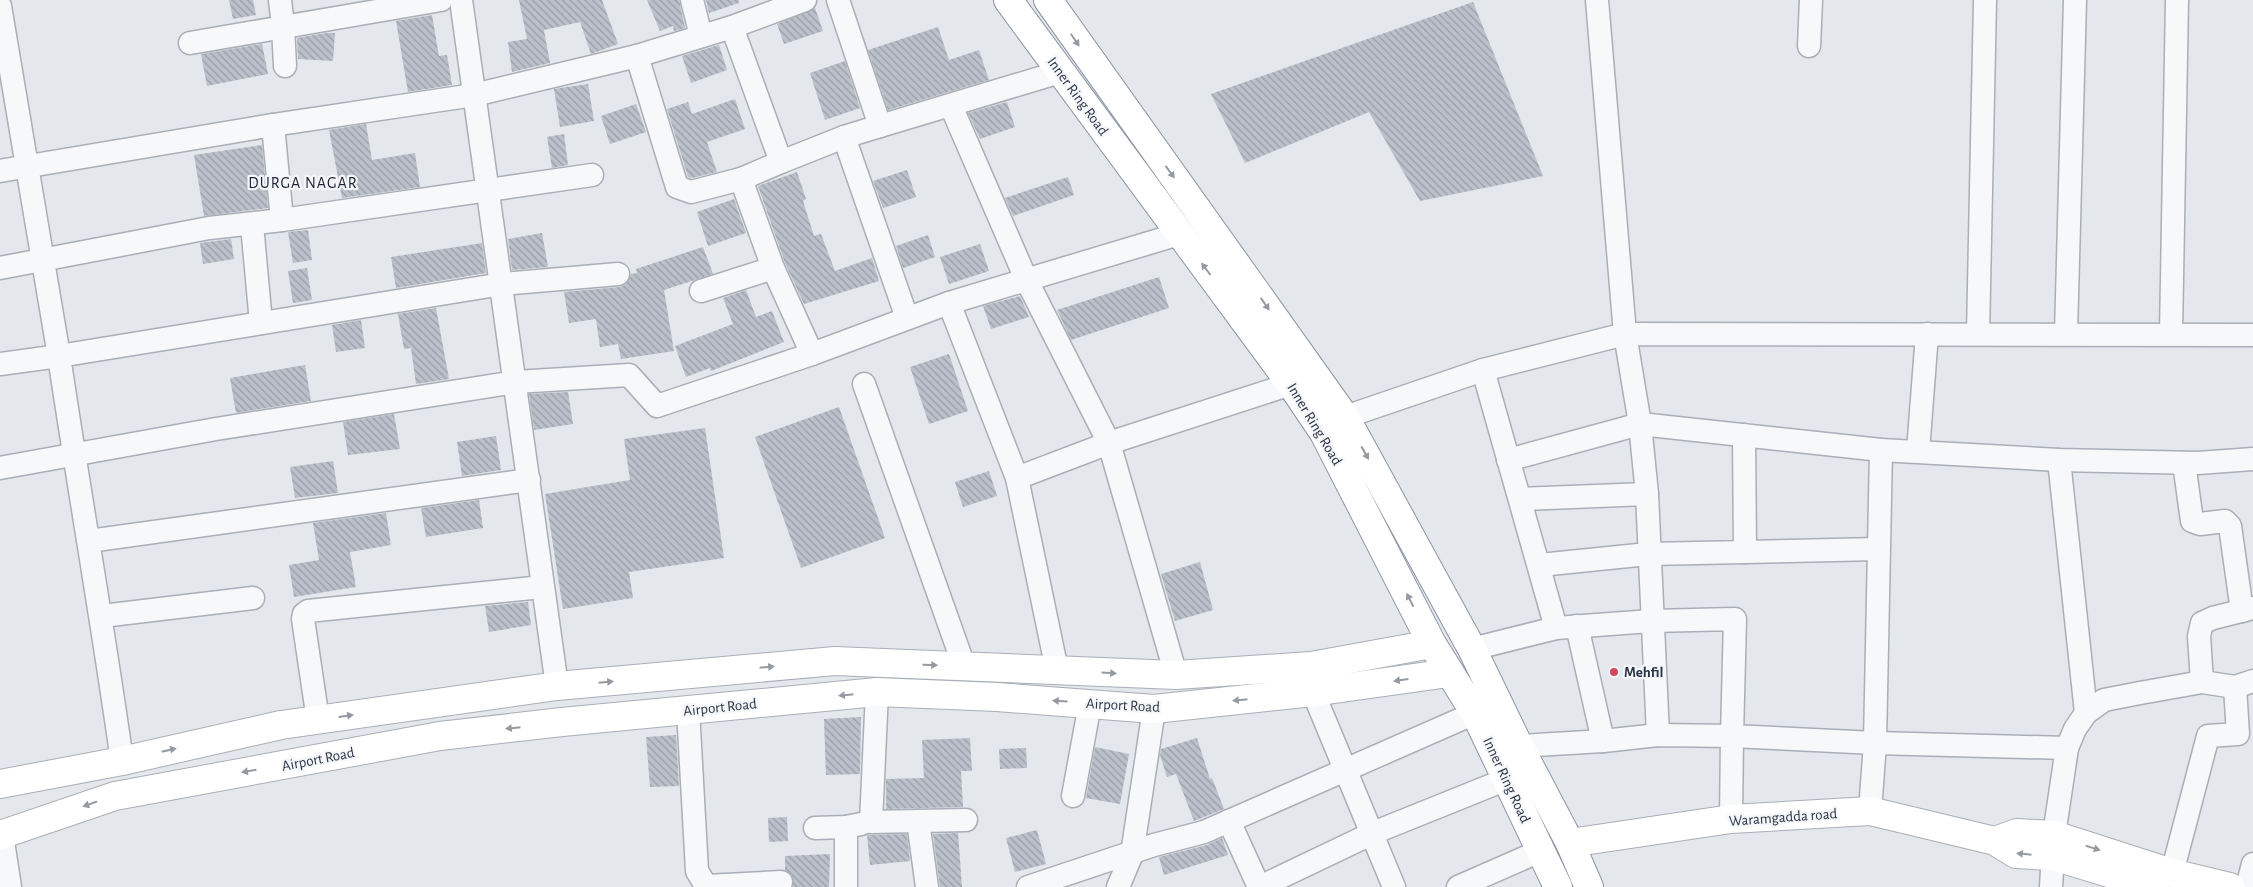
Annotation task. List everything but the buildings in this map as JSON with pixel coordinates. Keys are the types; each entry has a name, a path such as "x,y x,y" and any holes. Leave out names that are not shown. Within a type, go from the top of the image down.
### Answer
{"main road":[{"name":"Inner Ring Road","path":"1008,0 1291,384 1324,433 1432,644 1475,712 1558,887"},
{"name":"Inner Ring Road","path":"1048,0 1345,417 1472,649 1519,746 1570,843 1589,887"},
{"path":"0,784 122,761 281,725 557,686 835,661 1176,676 1311,666 1432,644"},
{"name":"Airport Road","path":"1,835 115,796 440,736 562,722 877,692 1154,708 1313,692 1449,673"},
{"path":"557,686 562,722"},
{"name":"Waramgadda road","path":"1570,843 1731,819 1870,812 1995,841 2017,832 2053,846 2164,880 2230,887"}],"street":[{"path":"280,0 284,66"},
{"path":"190,43 441,0"},
{"path":"461,0 487,192 516,382 557,686"},
{"path":"692,0 701,36"},
{"path":"0,171 273,125 474,95 636,56 732,28 805,0"},
{"path":"838,0 880,126"},
{"path":"1597,0 1625,334 1640,424 1647,494 1651,621 1658,735"},
{"path":"1809,46 1811,0"},
{"path":"1978,334 1985,0"},
{"path":"2066,334 2075,0"},
{"path":"2171,334 2177,0"},
{"path":"0,6 102,616 122,761"},
{"path":"732,28 781,162"},
{"path":"636,56 677,187 691,192 742,179 844,137 1060,72"},
{"path":"951,106 1026,279 1109,443 1176,676"},
{"path":"273,125 282,220"},
{"path":"844,137 907,318"},
{"path":"0,268 209,228 252,225 487,192 592,175"},
{"path":"742,179 773,268 812,354"},
{"path":"252,225 261,323"},
{"path":"0,468 226,428 516,382 629,375 657,406 812,354 949,303 1179,234"},
{"path":"701,291 773,268"},
{"path":"0,364 502,284 618,274"},
{"path":"949,303 1017,478 1057,670"},
{"path":"1345,417 1483,370 1625,334 2253,335"},
{"path":"1918,451 1927,334"},
{"path":"1483,370 1540,565 1567,627 1603,742"},
{"path":"864,384 964,666"},
{"path":"1017,478 1109,443 1291,384"},
{"path":"1508,460 1640,424 1881,450 2059,460 2184,463 2253,459"},
{"path":"1744,436 1745,552"},
{"path":"1870,812 1875,743 1881,450"},
{"path":"2059,460 2086,713"},
{"path":"2184,463 2192,521 2200,524 2225,521 2230,526 2247,610 2213,618 2202,623 2199,636 2202,682"},
{"path":"89,541 529,480"},
{"path":"1521,499 1647,494"},
{"path":"1540,565 1648,554 1878,549"},
{"path":"318,720 303,619 304,614 308,611 542,586"},
{"path":"102,616 254,598"},
{"path":"1472,649 1567,627 1651,621 1735,619 1731,819"},
{"path":"2051,887 2053,846 2067,748 2074,729 2086,713 2104,700 2202,682 2244,684 2238,734 2208,736 2164,880"},
{"path":"871,822 877,692"},
{"path":"1313,692 1394,887"},
{"path":"1073,796 1090,704"},
{"path":"1118,887 1132,854 1154,708"},
{"path":"688,710 697,871 706,886 781,882"},
{"path":"1028,887 1204,832 1475,712"},
{"path":"1519,746 1603,742 1658,735 2067,748"},
{"path":"1229,821 1260,887 1372,833 1507,778"},
{"path":"815,828 846,827 871,822 966,820"},
{"path":"918,821 926,887"},
{"path":"846,827 846,887"},
{"path":"1,835 10,887"},
{"path":"1458,887 1540,851"},
{"path":"2247,887 2253,864"}],"place":[{"name":"Mehfil","path":"1614,672"}],"district":[{"name":"DURGA NAGAR","path":"303,182"}]}
